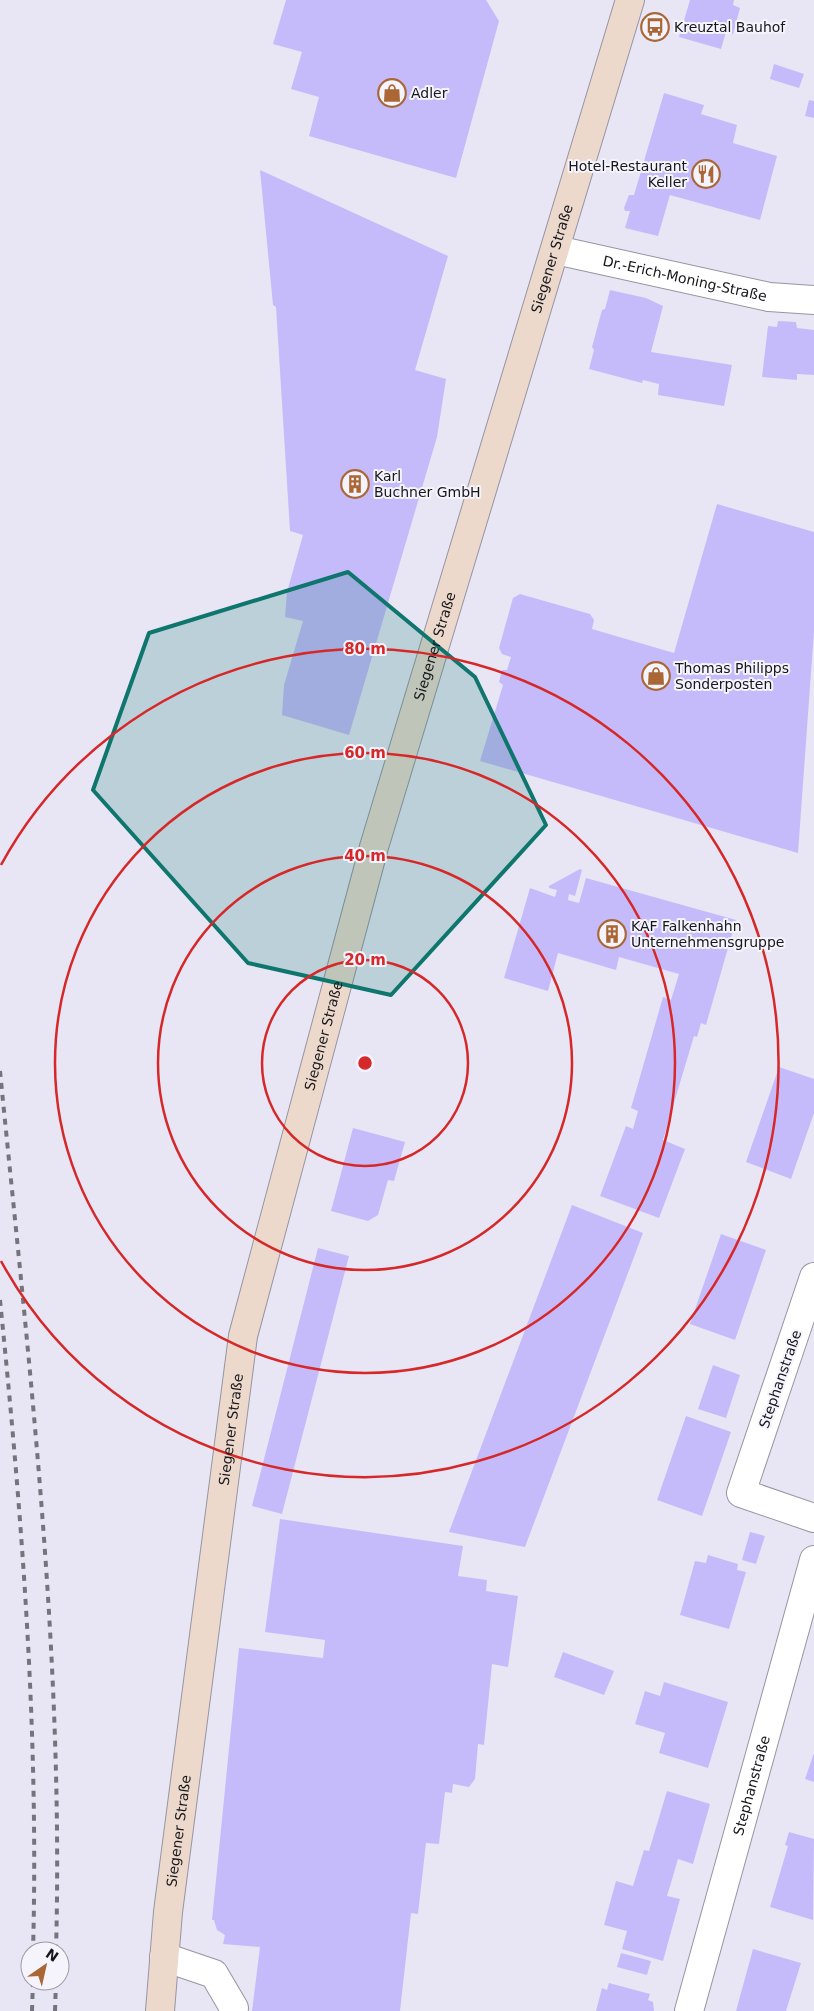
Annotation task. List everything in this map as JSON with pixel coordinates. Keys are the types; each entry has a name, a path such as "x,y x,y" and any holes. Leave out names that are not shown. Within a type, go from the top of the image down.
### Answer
{"main road":[{"name":"Siegener Straße","path":"160,2011 168,1912 243,1336 374,847 630,0"}],"street":[{"name":"Dr.-Erich-Moning-Straße","path":"556,250 769,297 814,300"},
{"name":"Stephanstraße","path":"814,1277 741,1493 814,1518"},
{"name":"Stephanstraße","path":"690,2011 814,1560"},
{"path":"164,1957 214,1974 234,2011"}],"highlighted area":[{"path":"348,572 475,677 546,825 391,995 248,963 93,790 149,633"}],"building":[{"name":"Adler","path":"286,0 486,0 499,21 456,178 309,136 319,97 291,89 302,52 273,44"},
{"path":"690,0 734,0 733,5 740,8 733,34 726,32 721,49 679,37"},
{"path":"774,64 804,74 799,88 770,79"},
{"name":"Hotel-Restaurant Keller","path":"664,93 704,105 701,114 737,125 733,143 777,156 760,220 670,195 658,236 625,228 630,211 625,211 624,208 629,195 634,195"},
{"path":"809,100 814,101 814,118 805,116"},
{"name":"Karl Buchner GmbH","path":"260,170 448,256 415,370 446,379 437,437 349,735 282,715 284,685 303,621 285,617 287,592 303,535 290,531 276,307 273,305"},
{"path":"610,290 646,298 663,306 651,352 732,365 724,406 658,395 659,384 643,380 642,383 589,369 594,350 592,347 602,310 605,309"},
{"path":"778,321 796,322 797,328 814,330 814,375 797,374 797,380 762,377 768,326 777,327"},
{"name":"Thomas Philipps Sonderposten","path":"717,504 814,532 814,631 798,853 480,761 503,685 499,682 502,670 507,670 511,657 502,654 499,648 513,598 520,594 590,614 594,620 592,629 674,653"},
{"path":"580,869 582,870 575,896 569,894 568,900 579,903 586,878 736,920 706,1025 701,1023 697,1037 694,1036 663,1140 685,1149 659,1218 600,1196 626,1126 633,1129 638,1111 631,1108 663,997 671,1000 679,974 619,957 616,970 558,953 548,991 504,978 530,888 555,897 557,890 549,888 549,886"},
{"path":"779,1067 814,1079 814,1113 791,1179 746,1162"},
{"path":"353,1128 405,1142 394,1181 388,1180 378,1215 368,1221 331,1211"},
{"path":"572,1205 643,1233 525,1547 449,1532"},
{"path":"721,1234 766,1250 735,1340 690,1324"},
{"path":"318,1248 349,1256 282,1514 252,1506"},
{"path":"713,1365 740,1375 726,1418 698,1409"},
{"path":"686,1416 731,1432 702,1516 657,1500"},
{"path":"280,1519 463,1546 458,1576 487,1580 486,1591 518,1596 508,1667 492,1664 484,1745 478,1744 475,1779 469,1787 453,1784 452,1793 445,1792 439,1844 426,1843 418,1914 411,1913 400,2011 252,2011 260,1947 223,1944 225,1935 217,1930 214,1920 212,1920 239,1648 323,1658 325,1640 265,1632"},
{"path":"750,1532 765,1536 756,1564 742,1560"},
{"path":"708,1555 738,1564 737,1570 746,1572 729,1629 680,1615 695,1561 706,1563"},
{"path":"563,1652 614,1671 604,1695 554,1677"},
{"path":"664,1682 728,1702 708,1768 659,1753 665,1733 635,1724 645,1691 660,1696"},
{"path":"814,1753 814,1782 805,1779"},
{"path":"667,1791 710,1804 693,1864 678,1859 667,1896 680,1899 663,1961 622,1949 627,1931 604,1925 616,1881 633,1886 644,1850 649,1851"},
{"path":"789,1832 814,1839 813,1920 770,1907 788,1846 785,1845"},
{"path":"753,1949 801,1963 786,2011 736,2011"},
{"path":"621,1953 651,1961 647,1975 617,1967"},
{"path":"609,1983 650,1994 648,2000 653,2002 654,2011 596,2011 602,1988 607,1990"}],"railway":[{"path":"0,1071 33,1400 42,1510 55,1731 56,1941"},
{"path":"0,1300 22,1544 27,1625 33,1788 33,1941"},
{"path":"32,2011 33,1991"},
{"path":"55,2011 56,1991"}],"place":[{"name":"Kreuztal Bauhof","path":"655,27"},
{"name":"Adler","path":"392,93"},
{"name":"Hotel-Restaurant Keller","path":"706,174"},
{"name":"Karl Buchner GmbH","path":"355,484"},
{"name":"Thomas Philipps Sonderposten","path":"656,676"},
{"name":"KAF Falkenhahn Unternehmensgruppe","path":"612,934"}]}
